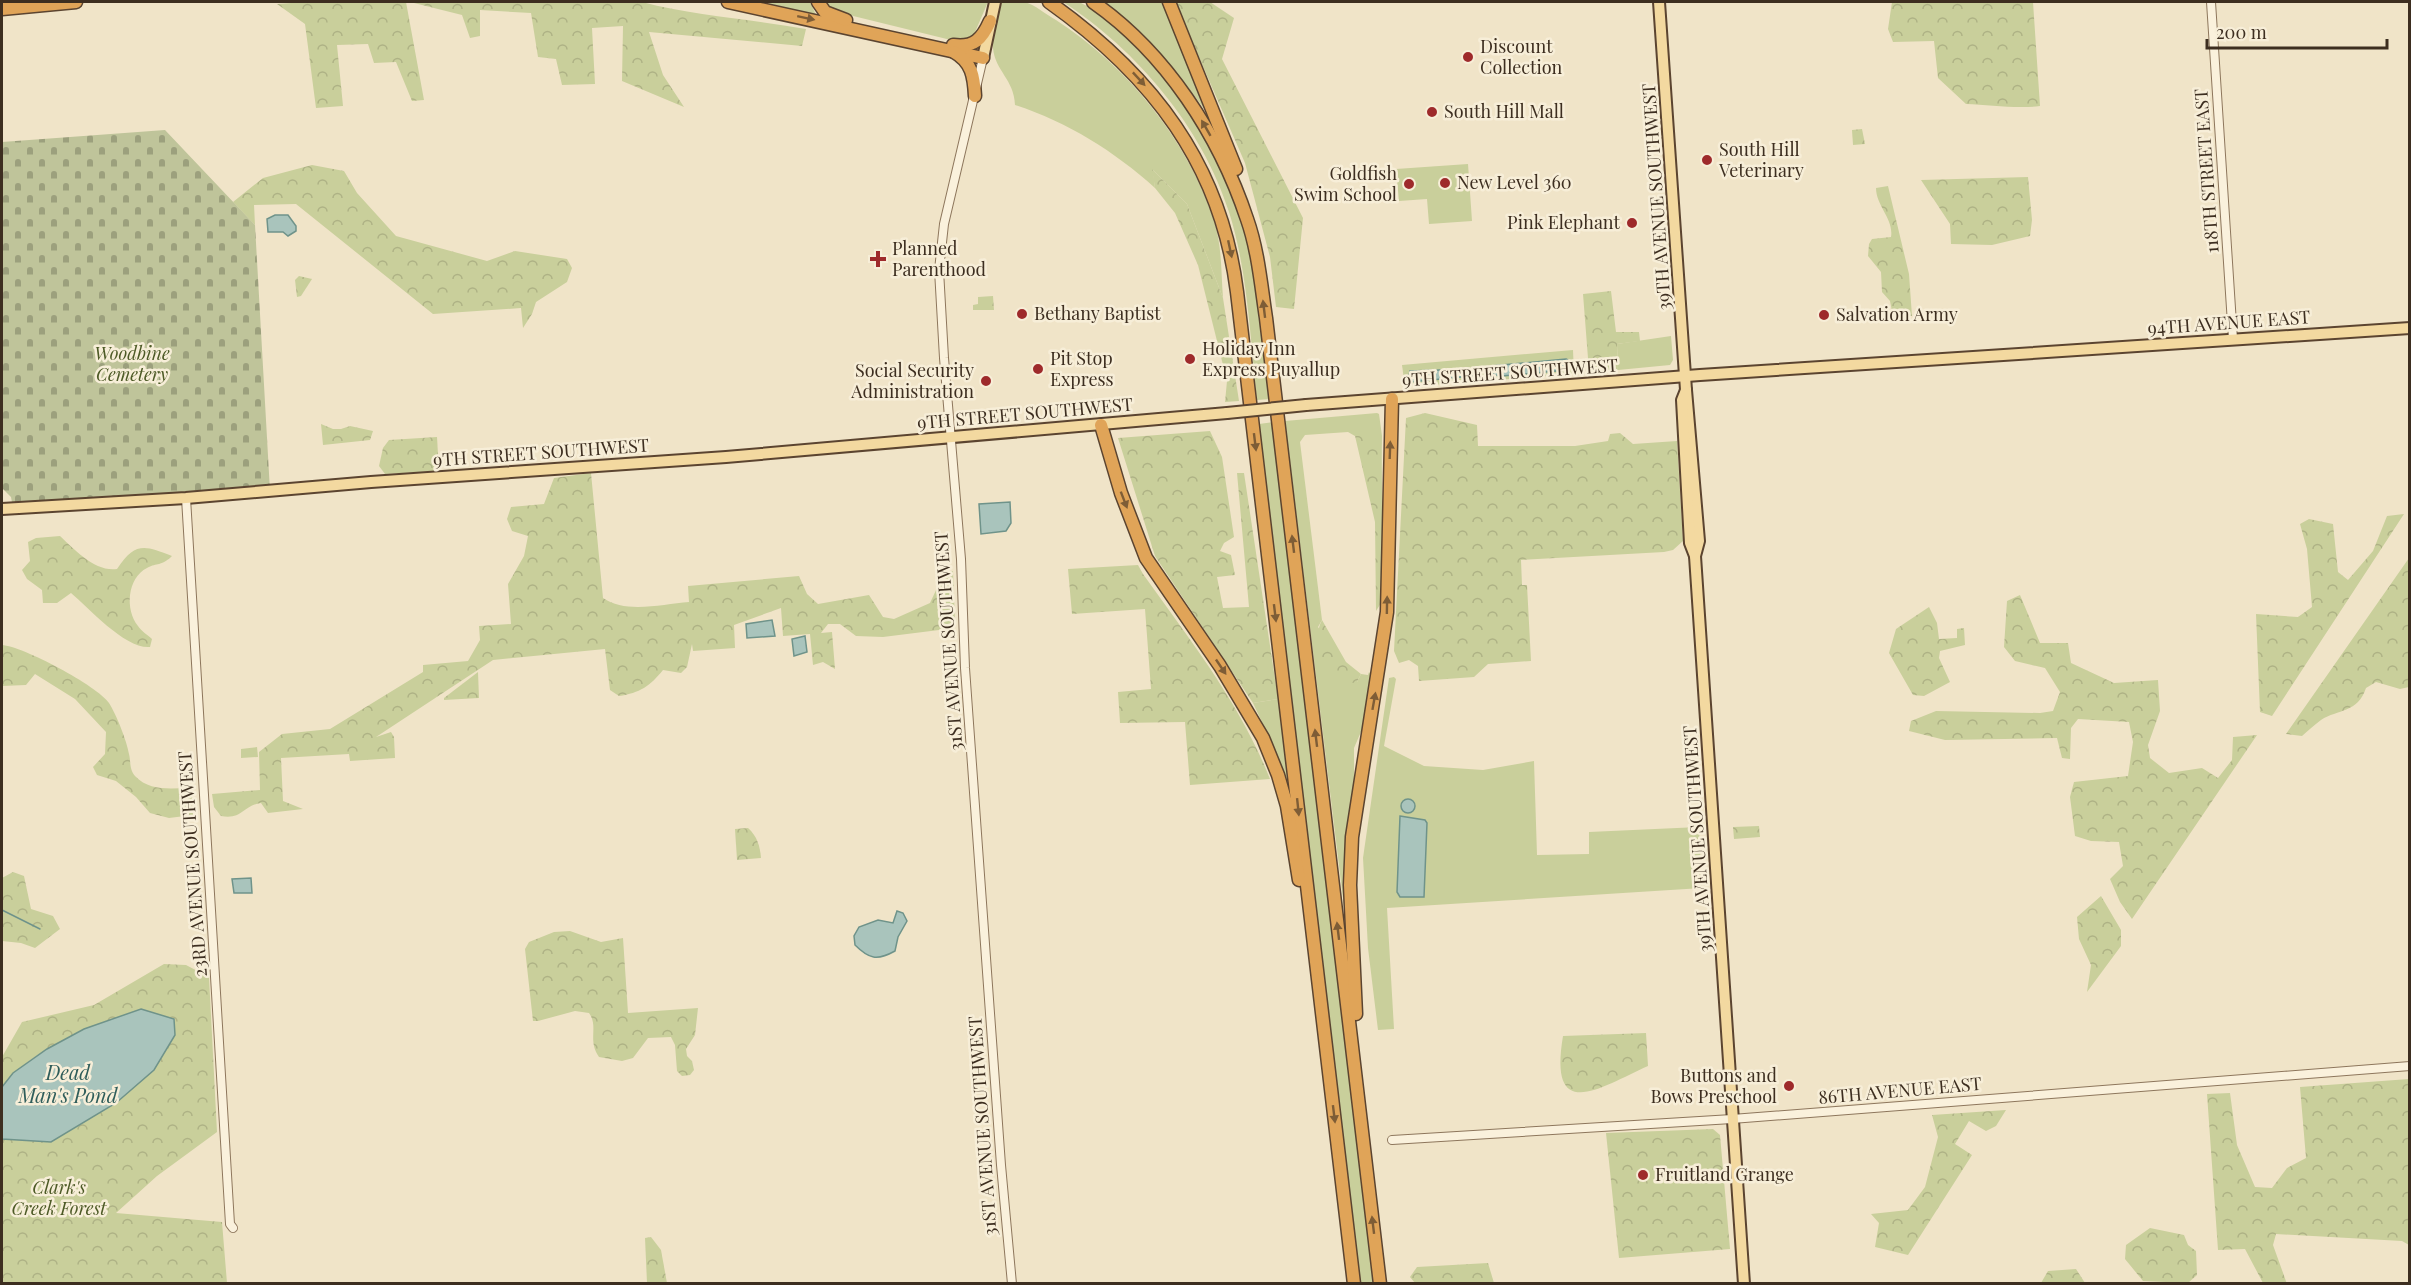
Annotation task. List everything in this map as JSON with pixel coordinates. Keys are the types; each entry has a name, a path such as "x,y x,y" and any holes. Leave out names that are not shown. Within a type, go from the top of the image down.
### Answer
{"highway":[{"path":"2,9 76,2"},
{"path":"728,2 939,46 983,58"},
{"path":"818,2 825,12 839,19 960,46 978,41 990,21"},
{"path":"1037,2 1066,14"},
{"path":"1049,2 1120,59 1154,94 1176,125 1211,190 1220,210 1229,243 1237,292 1354,1284"},
{"path":"1094,2 1144,46 1176,83 1225,162 1248,220 1261,281 1380,1284"},
{"path":"1169,2 1242,187 1255,231 1261,281"},
{"path":"939,46 957,54 967,63 974,77 975,96"},
{"path":"1365,1156 1352,951 1350,863 1353,826 1381,663 1387,612 1392,399"},
{"path":"1101,425 1121,493 1146,558 1239,696 1263,738 1278,775 1287,806 1327,1056"}],"main road":[{"name":"31ST AVENUE SOUTHWEST","path":"983,58 995,2"},
{"name":"39TH AVENUE SOUTHWEST","path":"1659,2 1699,541 1695,556 1744,1284"},
{"name":"94TH AVENUE EAST","path":"2052,351 2409,328"},
{"name":"9TH STREET SOUTHWEST","path":"2,509 186,498 371,482 738,456 1306,405 2052,351"}],"street":[{"name":"118TH STREET EAST","path":"2211,2 2233,339"},
{"name":"31ST AVENUE SOUTHWEST","path":"983,58 940,247 940,298 961,560 965,668 1001,1165 1012,1284"},
{"name":"23RD AVENUE SOUTHWEST","path":"186,498 230,1224 233,1228"},
{"name":"86TH AVENUE EAST","path":"1392,1140 1732,1119 2409,1066"}],"green space":[{"path":"406,2 424,100 412,101 396,62 374,63 368,44 337,45 343,106 316,108 305,24 277,4"},
{"path":"410,2 642,2 682,11 806,29 802,46 649,32 663,75 684,107 622,81 623,26 592,28 595,84 562,85 556,59 538,57 531,13 480,10 480,36 470,38 462,15"},
{"path":"762,2 810,2 816,15"},
{"path":"825,2 988,2 972,39 959,42 841,13 831,9"},
{"path":"1002,2 1028,3 1056,20 1107,59 1152,107 1188,162 1203,191 1217,230 1223,298 1187,204 1153,170 1155,188 1123,162 1089,139 1053,120 1015,105 1011,88 994,56 994,31"},
{"path":"1063,2 1077,2 1088,6 1131,43 1170,86 1203,134 1217,160 1229,186 1248,241 1259,300 1270,399 1257,400 1248,305 1235,235 1217,181 1202,150 1164,93 1141,67 1090,21"},
{"path":"1104,2 1162,2 1212,120 1163,57 1136,29"},
{"path":"1175,2 1210,2 1234,18 1222,59 1303,218 1294,309 1276,307 1270,257 1245,163"},
{"path":"1892,2 2033,2 2040,106 1966,104 1938,78 1934,41 1893,42 1888,29"},
{"path":"1862,129 1865,144 1853,145 1852,130"},
{"name":"Woodbine Cemetery","path":"165,130 255,225 270,491 13,508 11,497 2,488 2,142"},
{"name":"New Level 360","path":"1468,164 1472,221 1429,224 1427,199 1399,201 1396,169"},
{"path":"312,165 344,171 357,193 396,236 487,261 515,251 567,259 572,268 567,282 536,302 523,328 521,308 433,314 296,204 254,205 255,225 233,202 263,178"},
{"path":"1152,169 1187,204 1223,298 1239,401 1225,402 1227,381 1198,265 1175,213 1155,188"},
{"path":"2028,177 2032,220 2030,236 1992,245 1951,244 1950,224 1921,180"},
{"path":"1888,186 1909,274 1912,316 1896,315 1892,311 1890,301 1882,292 1881,272 1868,256 1872,239 1891,237 1890,224 1879,201 1876,188"},
{"path":"299,276 312,279 301,296 297,297 295,280"},
{"path":"1611,291 1616,332 1639,332 1640,341 1617,344 1618,370 1589,371 1583,294"},
{"path":"993,296 994,310 973,310 973,305 978,304 978,297"},
{"path":"1671,336 1673,360 1670,365 1618,370 1617,344"},
{"path":"1573,350 1574,374 1405,387 1402,365"},
{"path":"1377,413 1382,436 1355,436 1348,432 1305,435 1300,442 1322,620 1318,627 1357,682 1361,674 1368,675 1369,672 1374,677 1366,720 1354,748 1354,786 1348,837 1345,915 1285,421"},
{"path":"1425,413 1477,425 1478,446 1575,446 1608,441 1610,434 1620,433 1633,444 1677,441 1683,541 1673,550 1664,552 1521,560 1522,585 1527,585 1531,661 1488,664 1474,677 1419,681 1418,666 1409,660 1399,663 1394,651 1406,418"},
{"path":"1273,422 1374,1283 1360,1283 1259,424"},
{"path":"321,424 333,429 350,426 373,431 370,440 323,445"},
{"path":"1210,431 1222,457 1234,537 1224,543 1220,551 1231,555 1235,575 1217,577 1223,608 1249,607 1237,473 1244,473 1278,699 1253,703 1155,556 1118,438"},
{"path":"1355,436 1382,436 1383,600 1376,611 1375,522"},
{"path":"437,437 439,471 385,474 379,466 383,448 389,440"},
{"path":"591,473 603,598 612,603 644,607 689,602 688,586 799,576 807,594 818,604 869,595 883,617 894,619 930,603 945,571 953,571 955,622 939,630 883,637 856,636 840,624 828,624 821,633 832,632 835,669 823,662 813,665 810,634 783,636 781,608 734,625 735,648 693,651 692,644 687,667 681,673 663,670 644,688 619,696 610,690 605,649 493,660 376,737 391,732 394,737 395,758 350,761 349,754 281,758 283,801 303,809 268,813 261,803 250,806 234,816 221,816 214,807 212,794 260,790 259,752 282,734 330,729 423,672 423,665 468,661 480,640 479,626 511,624 508,584 524,556 528,536 512,531 507,519 511,507 544,504 554,478"},
{"path":"2404,514 2272,716 2260,712 2256,614 2298,617 2312,607 2307,549 2300,524 2309,519 2333,524 2338,572 2348,580 2373,551 2387,516"},
{"path":"60,536 93,564 109,569 117,569 129,554 141,548 172,556 165,562 151,566 140,573 135,579 130,595 131,612 139,628 152,639 150,647 140,646 119,635 71,593 57,603 43,603 42,590 27,579 22,570 30,561 28,542 36,538"},
{"path":"2409,558 2409,687 2400,689 2376,682 2366,688 2353,706 2327,716 2302,736 2286,734"},
{"path":"1138,565 1229,698 1258,751 1270,779 1190,785 1185,722 1120,723 1118,692 1151,689 1145,609 1072,614 1068,569"},
{"path":"2020,595 2040,643 2068,643 2071,663 2114,683 2158,680 2160,711 2148,745 2150,758 2169,773 2202,768 2218,778 2232,760 2233,737 2257,735 2132,919 2120,902 2110,879 2123,866 2119,842 2091,841 2075,836 2070,797 2074,782 2128,776 2133,742 2129,722 2078,719 2071,728 2070,759 2062,758 2057,738 1945,740 1909,731 1911,721 1936,711 2040,713 2053,711 2060,692 2045,668 2015,661 2004,647 2007,601"},
{"path":"1929,607 1937,623 1939,639 1957,638 1957,629 1964,628 1965,645 1940,651 1939,658 1950,682 1924,696 1913,695 1889,653 1896,629"},
{"path":"1322,620 1346,662 1361,674 1357,682 1343,683 1329,673 1319,646 1319,627"},
{"path":"2,645 42,659 76,677 102,696 109,703 121,728 135,776 154,787 191,788 193,815 169,818 150,813 136,797 116,781 97,775 93,767 105,754 106,732 75,699 35,674 26,685 2,686"},
{"path":"478,672 479,698 444,700 444,698"},
{"path":"1389,678 1396,679 1384,746 1424,766 1483,770 1534,761 1537,855 1589,854 1589,832 1699,827 1702,888 1387,908 1394,1029 1378,1030 1368,948 1363,858"},
{"path":"1278,699 1292,812 1268,735 1253,703"},
{"path":"257,747 258,757 241,758 241,749"},
{"path":"1759,826 1760,837 1734,839 1733,827"},
{"path":"748,828 758,842 761,858 737,860 735,829"},
{"path":"13,872 24,876 31,909 53,916 60,929 35,948 21,943 2,941 2,878"},
{"path":"2101,896 2121,930 2121,946 2087,992 2091,965 2079,939 2077,917"},
{"path":"570,931 601,942 623,938 628,1013 698,1008 695,1035 686,1049 694,1070 690,1075 682,1076 677,1071 675,1045 671,1037 648,1038 633,1058 622,1061 599,1057 594,1045 593,1023 589,1013 575,1011 533,1021 525,949 529,942 554,932"},
{"name":"Clark's Creek Forest","path":"164,964 186,965 209,977 217,1132 157,1176 116,1213 222,1222 227,1283 2,1283 2,1139 51,1142 84,1029 29,1061 2,1087 2,1057 22,1022 94,1005"},
{"path":"1646,1033 1648,1066 1613,1083 1582,1092 1571,1090 1563,1081 1560,1064 1563,1036"},
{"path":"2409,1079 2409,1245 2402,1241 2276,1234 2273,1245 2287,1284 2263,1283 2245,1249 2218,1250 2207,1094 2230,1093 2237,1145 2255,1187 2272,1188 2287,1168 2306,1158 2300,1087"},
{"path":"2006,1110 1996,1126 1986,1131 1969,1121 1955,1144 1972,1155 1908,1255 1875,1247 1879,1223 1871,1214 1908,1210 1925,1187 1938,1137 1932,1115"},
{"path":"1713,1129 1720,1135 1730,1249 1619,1258 1606,1133"},
{"path":"2150,1228 2184,1235 2188,1245 2196,1251 2197,1275 2188,1283 2143,1281 2125,1259 2126,1245"},
{"path":"651,1237 661,1250 667,1283 647,1283 645,1238"},
{"path":"1488,1263 1494,1283 1415,1283 1410,1277 1417,1267"},
{"path":"2076,1269 2085,1283 2041,1283 2048,1271"}],"water":[{"path":"275,215 288,215 296,226 296,231 288,236 283,232 268,232 267,219"},
{"path":"1568,360 1567,370 1502,376 1494,375 1490,370 1491,366"},
{"path":"1472,369 1475,373 1472,376 1410,382 1408,380 1410,371"},
{"path":"1010,502 1011,523 1006,531 981,534 979,504"},
{"path":"772,620 775,636 747,638 746,624"},
{"path":"805,636 807,652 794,656 792,639"},
{"path":"1408,799 1413,801 1415,806 1413,811 1408,813 1403,811 1401,806 1403,801"},
{"path":"1400,816 1425,820 1427,823 1424,897 1400,897 1397,892"},
{"path":"251,878 252,893 234,893 232,879"},
{"path":"897,911 903,913 907,921 898,937 895,951 873,957 855,945 854,936 859,927 878,920 893,923"},
{"name":"Dead Man's Pond","path":"141,1009 174,1019 175,1035 154,1070 116,1103 51,1142 2,1139 2,1087 13,1073 47,1049 84,1029"}],"waterway":[{"path":"2,910 40,929"}],"place":[{"name":"Discount Collection","path":"1468,57"},
{"name":"South Hill Mall","path":"1432,112"},
{"name":"South Hill Veterinary","path":"1707,160"},
{"name":"New Level 360","path":"1445,183"},
{"name":"Goldfish Swim School","path":"1409,184"},
{"name":"Pink Elephant","path":"1632,223"},
{"name":"Planned Parenthood","path":"878,259"},
{"name":"Bethany Baptist","path":"1022,314"},
{"name":"Salvation Army","path":"1824,315"},
{"name":"Holiday Inn Express Puyallup","path":"1190,359"},
{"name":"Pit Stop Express","path":"1038,369"},
{"name":"Social Security Administration","path":"986,381"},
{"name":"Buttons and Bows Preschool","path":"1789,1086"},
{"name":"Fruitland Grange","path":"1643,1175"}]}
